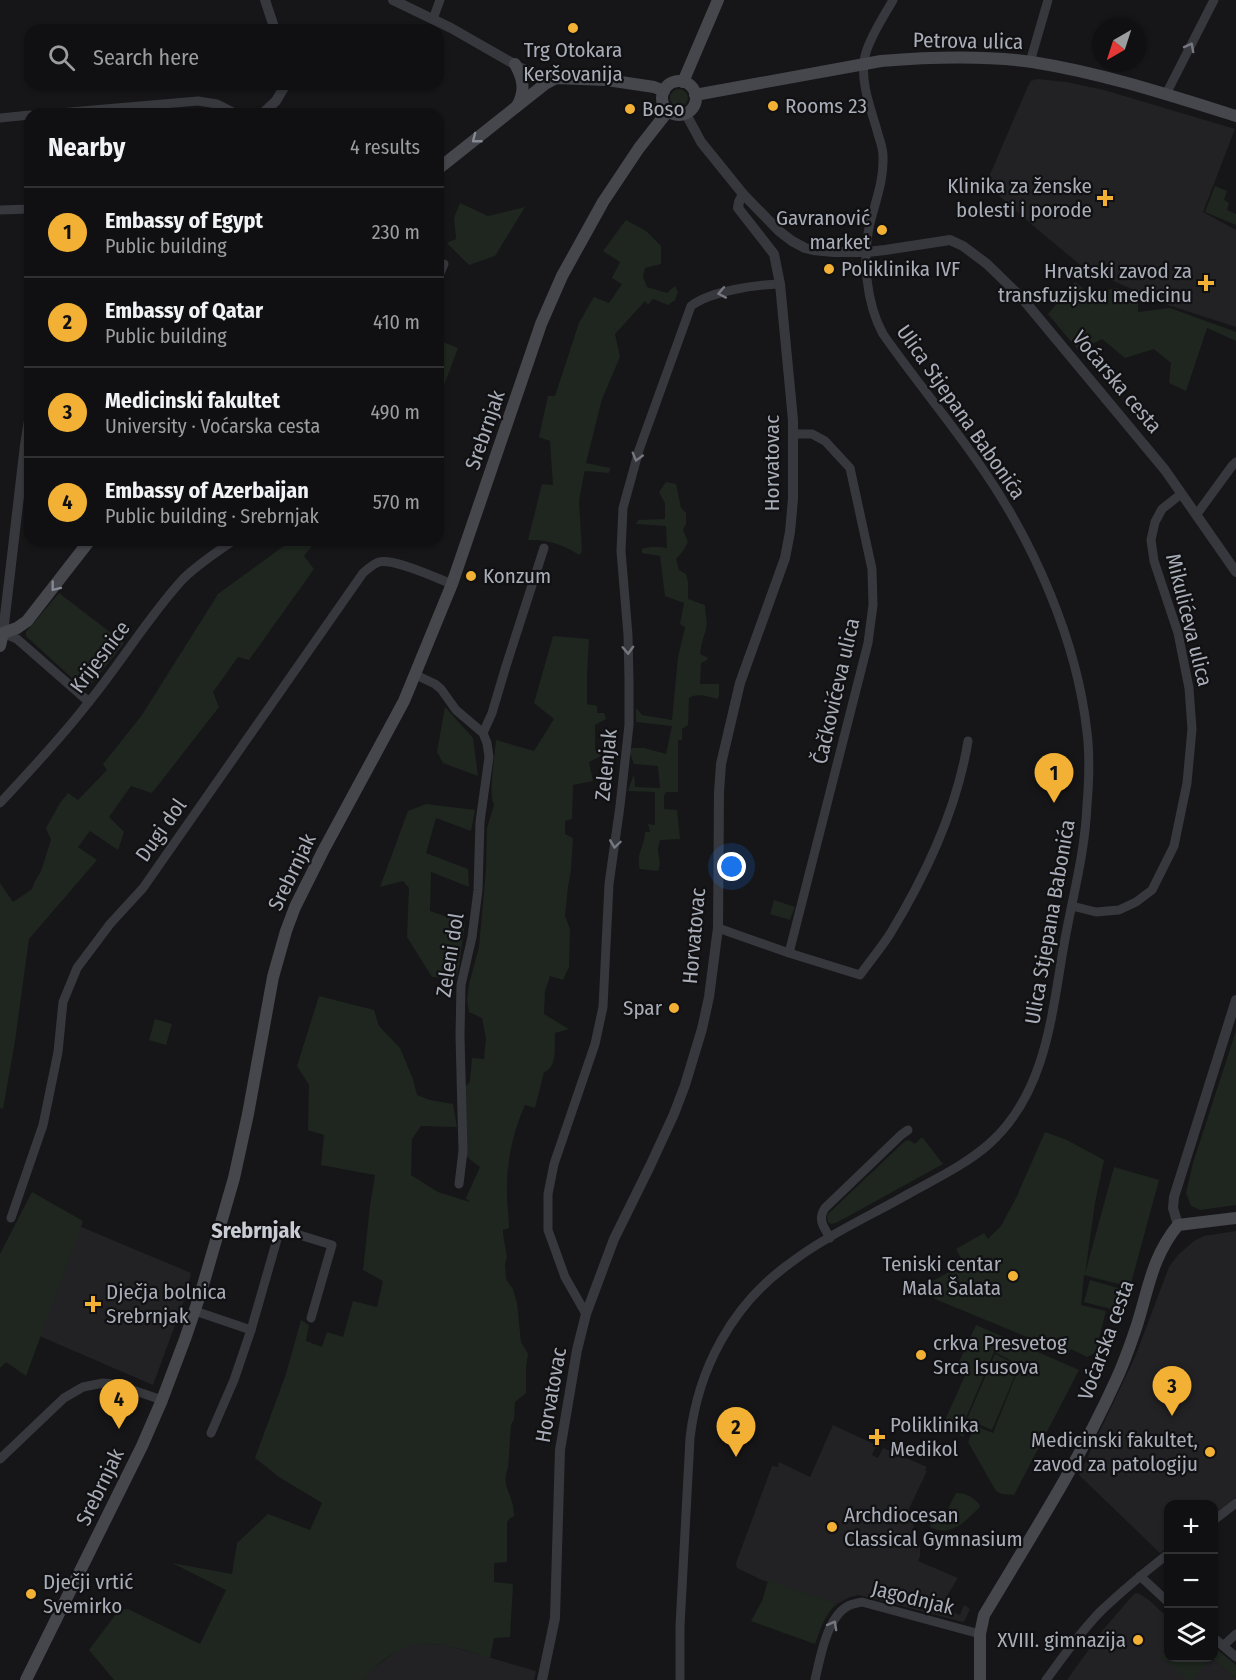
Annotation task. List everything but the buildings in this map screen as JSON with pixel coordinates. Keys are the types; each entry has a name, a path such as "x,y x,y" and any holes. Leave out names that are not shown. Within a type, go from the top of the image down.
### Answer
{"main road":[{"path":"683,82 718,0"},
{"name":"Petrova ulica","path":"695,95 863,64 935,58 992,59 1030,62 1125,81 1236,116"},
{"path":"514,109 520,101 523,89 521,76 515,64"},
{"path":"444,164 545,84 556,78 607,80 654,87 664,91"},
{"path":"683,82 690,86 695,95 693,106 686,114 675,115 668,111 662,102 664,91 672,83 683,82"},
{"name":"Srebrnjak","path":"27,1680 142,1446 162,1400 195,1311 236,1168 273,977 286,931 307,882 396,717 416,675 452,584 541,324 562,276 603,202 639,148 668,111"},
{"path":"0,646 3,633 27,621 85,546"},
{"path":"1178,1225 1236,1218"},
{"name":"Voćarska cesta","path":"980,1680 980,1634 984,1615 1096,1422 1117,1378 1154,1264 1166,1240 1178,1225"}],"street":[{"path":"265,0 273,24"},
{"path":"393,0 442,24"},
{"path":"433,19 440,0"},
{"path":"863,64 867,50 892,0"},
{"path":"1030,62 1048,0"},
{"path":"1166,94 1214,0"},
{"path":"444,25 530,72 556,78"},
{"name":"Ulica Stjepana Babonića","path":"680,1680 680,1626 690,1438 694,1409 707,1370 726,1332 741,1311 758,1291 792,1261 959,1166 987,1146 1011,1120 1024,1101 1043,1058 1054,1012 1087,810 1087,734 1080,693 1062,627 1045,586 1021,533 990,480 897,354 880,328 870,304 866,266 869,225 884,173 883,152 864,82 863,64"},
{"path":"268,108 283,90"},
{"path":"117,108 198,101 217,104 225,108"},
{"name":"Voćarska cesta","path":"686,114 701,142 743,194 778,231 805,248 834,252 867,252 950,240 979,258 1022,298 1165,470 1236,572"},
{"path":"0,118 24,116"},
{"name":"Horvatovac","path":"542,1680 555,1618 560,1450 577,1350 586,1314 614,1239 663,1140 696,1050 709,997 718,928 721,764 740,683 785,558 790,532 793,499 793,434 780,284 774,254 738,208 743,194"},
{"path":"0,210 24,209"},
{"name":"Zelenjak","path":"586,1314 565,1277 548,1230 548,1194 554,1164 595,1044 603,1007 609,884 629,725 628,635 621,551 623,508 639,450 691,306 715,294 780,284"},
{"name":"Čačkovićeva ulica","path":"789,953 868,643 873,606 872,569 850,468 825,441 812,434 793,434"},
{"path":"24,453 3,633 20,641 89,702"},
{"path":"1197,514 1236,462"},
{"name":"Mikulićeva ulica","path":"1072,906 1096,912 1119,910 1136,902 1152,890 1174,846 1187,783 1192,729 1190,688 1178,633 1154,561 1151,540 1155,522 1162,509 1181,494"},
{"name":"Krijesnice","path":"0,803 89,702 183,580 226,546"},
{"path":"416,675 441,689 456,710 483,733 492,713 544,548"},
{"name":"Dugi dol","path":"11,1218 43,1125 58,1052 63,1002 77,968 110,924 143,888 363,573 380,561 391,561 452,584"},
{"name":"Zeleni dol","path":"459,1184 463,1151 461,984 472,937 478,890 480,822 489,757 483,733"},
{"path":"718,928 860,975 889,934 935,847 956,796 968,741"},
{"path":"1178,1225 1173,1208 1174,1197 1236,1000"},
{"path":"831,1238 821,1221 821,1214 825,1208 908,1130"},
{"path":"212,1432 234,1380 251,1330 280,1229 332,1245 311,1318"},
{"path":"195,1311 251,1330"},
{"path":"0,1459 64,1398 83,1388 103,1383 115,1384 162,1400"},
{"path":"1218,1517 1236,1503"},
{"path":"1046,1680 1100,1612 1164,1557"},
{"path":"1140,1576 1164,1598"},
{"name":"Jagodnjak","path":"816,1680 822,1650 830,1629 839,1614 854,1604 862,1602 980,1634"},
{"path":"1223,1646 1236,1634"},
{"path":"1218,1642 1236,1657"}],"shaded area":[{"name":"Klinika za ženske bolesti i porode","path":"1037,79 1104,90 1235,129 1203,212 1236,230 1236,327 1168,305 1084,268 986,184 1028,86 1031,81"},
{"path":"675,89 683,89 688,94 686,105 675,107 670,102 670,94"},
{"path":"1215,186 1227,191 1224,200 1229,203 1227,210 1236,214 1236,225 1205,212"},
{"path":"460,203 488,216 525,207 495,256 469,265 447,243 456,239 454,218"},
{"path":"626,220 646,231 661,246 661,264 645,268 643,277 647,287 667,293 675,286 678,292 675,300 668,305 653,299 648,305 645,301 615,334 620,357 602,399 586,463 610,468 609,473 585,471 579,501 582,552 579,555 555,543 528,540 542,484 553,485 550,441 539,437 548,396 555,396 579,323 594,297 609,303 622,284 612,278 620,262 603,251"},
{"path":"1075,282 1089,293 1117,288 1138,298 1138,312 1170,308 1236,332 1236,341 1207,328 1186,391 1169,383 1171,363 1154,349 1125,358 1102,339 1079,351 1048,314"},
{"path":"444,342 458,348 444,385"},
{"path":"666,482 676,484 681,508 686,513 686,524 683,530 688,542 676,559 679,570 686,574 688,599 705,605 707,627 700,654 708,658 701,663 700,684 719,684 719,696 717,699 699,695 689,698 688,725 682,729 682,740 678,740 678,792 666,792 664,796 664,809 677,810 680,839 660,840 658,871 640,869 639,864 645,832 650,832 648,824 655,825 655,792 628,791 634,774 635,787 660,788 658,766 634,764 629,751 632,748 644,748 666,754 672,726 636,722 636,708 642,715 672,720 678,657 685,627 680,624 684,603 665,596 660,556 642,553 642,549 645,548 667,548 666,526 636,524 638,520 665,519 665,503 659,492"},
{"path":"284,546 312,546 304,556 314,569 249,660 238,657 213,692 219,707 152,793 131,786 109,817 124,832 118,850 90,831 78,847 97,860 29,939 15,1041 3,1109 0,1108 0,883 13,902 32,889 41,871 51,840 46,828 60,803 68,793 78,800 107,770 103,764 142,715 218,594"},
{"path":"59,593 124,643 86,691 26,636 26,632"},
{"path":"553,636 589,639 587,704 597,706 597,713 604,713 606,719 595,725 595,749 601,756 589,762 593,781 573,785 572,819 565,821 565,834 573,838 565,916 570,929 569,967 563,980 550,976 545,991 544,1014 569,1029 555,1033 553,1061 544,1072 535,1108 525,1105 511,1148 508,1171 509,1228 503,1230 507,1257 506,1279 513,1289 517,1303 521,1342 528,1354 526,1393 515,1402 514,1419 511,1425 506,1485 514,1516 507,1522 507,1562 494,1563 494,1582 513,1584 510,1637 494,1638 490,1658 440,1644 403,1648 379,1663 364,1680 114,1680 89,1650 119,1610 128,1609 200,1644 226,1590 172,1563 232,1574 237,1543 268,1514 310,1530 322,1503 279,1477 255,1458 286,1374 301,1320 309,1325 306,1341 322,1347 327,1332 343,1337 353,1301 377,1307 383,1281 363,1270 375,1175 321,1165 324,1135 308,1130 309,1085 297,1066 319,996 374,1010 379,1026 400,1048 417,1095 453,1104 457,1127 421,1126 412,1139 411,1175 438,1192 470,1202 466,1198 480,1167 467,1157 465,1087 470,1081 472,1058 484,1059 486,1039 482,1018 469,1012 467,1000 479,947 486,870 487,828 494,805 492,784 496,740 534,751 554,719 534,703"},
{"path":"445,707 473,738 478,776 443,763 437,752"},
{"path":"426,804 475,810 471,831 436,818 426,853 468,869 469,887 431,872 430,911 465,923 457,978 432,977 407,937 409,888 403,881 380,887 408,811"},
{"path":"774,900 795,907 790,920 770,914"},
{"path":"155,1019 172,1024 166,1045 149,1040"},
{"path":"1236,1031 1236,1205 1200,1210 1191,1206 1186,1193 1193,1163"},
{"path":"1045,1132 1067,1140 1104,1160 1095,1203 1085,1274 1114,1167 1159,1180 1130,1287 1084,1275 1081,1305 1106,1311 1095,1353 1087,1357 1071,1349 1068,1354 935,1299 929,1283 964,1264 956,1249 984,1233 988,1239 1001,1226"},
{"path":"922,1137 943,1164 836,1223 828,1222 828,1214 905,1141 909,1140 915,1144"},
{"path":"32,1192 83,1221 26,1376 6,1362 0,1368 0,1254"},
{"name":"Dječja bolnica Srebrnjak","path":"36,1208 191,1273 186,1295 153,1385 0,1319"},
{"path":"1236,1231 1236,1497 1218,1511 1218,1500 1164,1500 1164,1550 1160,1553 1079,1475 1135,1357 1169,1267 1178,1255 1194,1241 1204,1236"},
{"path":"1090,1280 1128,1291 1122,1312 1084,1302"},
{"path":"976,1325 1079,1370 1014,1495 996,1491 968,1442 975,1426 993,1433 1020,1365 994,1352 965,1420 969,1423 963,1437 947,1425 945,1420 968,1369 958,1364"},
{"path":"995,1354 1019,1366 992,1430 967,1419"},
{"name":"Archdiocesan Classical Gymnasium","path":"833,1425 876,1445 872,1455 878,1458 883,1448 927,1467 905,1517 914,1522 913,1531 920,1545 918,1561 958,1578 941,1607 960,1615 964,1605 970,1609 963,1622 859,1595 837,1604 762,1580 737,1568 736,1563 772,1466 778,1467 779,1462 810,1477"},
{"path":"956,1493 972,1498 980,1505 979,1508 963,1523 951,1529 938,1530 930,1527 935,1517 942,1520"},
{"path":"768,1581 837,1604 826,1617 815,1644 751,1621 762,1601"},
{"path":"1138,1593 1149,1600 1164,1614 1164,1662 1216,1662 1236,1680 1067,1680 1103,1630 1134,1594"},
{"path":"422,1643 446,1645 536,1671 534,1680 364,1680 369,1671 402,1647"},
{"path":"1218,1650 1236,1665 1236,1678 1216,1662 1218,1662"},
{"path":"1166,1662 1203,1662 1206,1664 1193,1680 1188,1680"}],"place":[{"name":"Trg Otokara Keršovanija","path":"573,28"},
{"name":"Rooms 23","path":"773,106"},
{"name":"Boso","path":"630,109"},
{"name":"Klinika za ženske bolesti i porode","path":"1105,198"},
{"name":"Gavranović market","path":"882,230"},
{"name":"Poliklinika IVF","path":"829,269"},
{"name":"Hrvatski zavod za transfuzijsku medicinu","path":"1206,283"},
{"name":"Konzum","path":"471,576"},
{"name":"Embassy of Egypt","path":"1054,803"},
{"name":"Spar","path":"674,1008"},
{"name":"Teniski centar Mala Šalata","path":"1013,1276"},
{"name":"Dječja bolnica Srebrnjak","path":"93,1304"},
{"name":"crkva Presvetog Srca Isusova","path":"921,1355"},
{"name":"Medicinski fakultet","path":"1172,1416"},
{"name":"Embassy of Azerbaijan","path":"119,1429"},
{"name":"Poliklinika Medikol","path":"877,1437"},
{"name":"Medicinski fakultet, zavod za patologiju","path":"1210,1452"},
{"name":"Embassy of Qatar","path":"736,1457"},
{"name":"Archdiocesan Classical Gymnasium","path":"832,1527"},
{"name":"Dječji vrtić Svemirko","path":"31,1594"},
{"name":"XVIII. gimnazija","path":"1138,1640"}],"district":[{"name":"Srebrnjak","path":"256,1230"}]}
